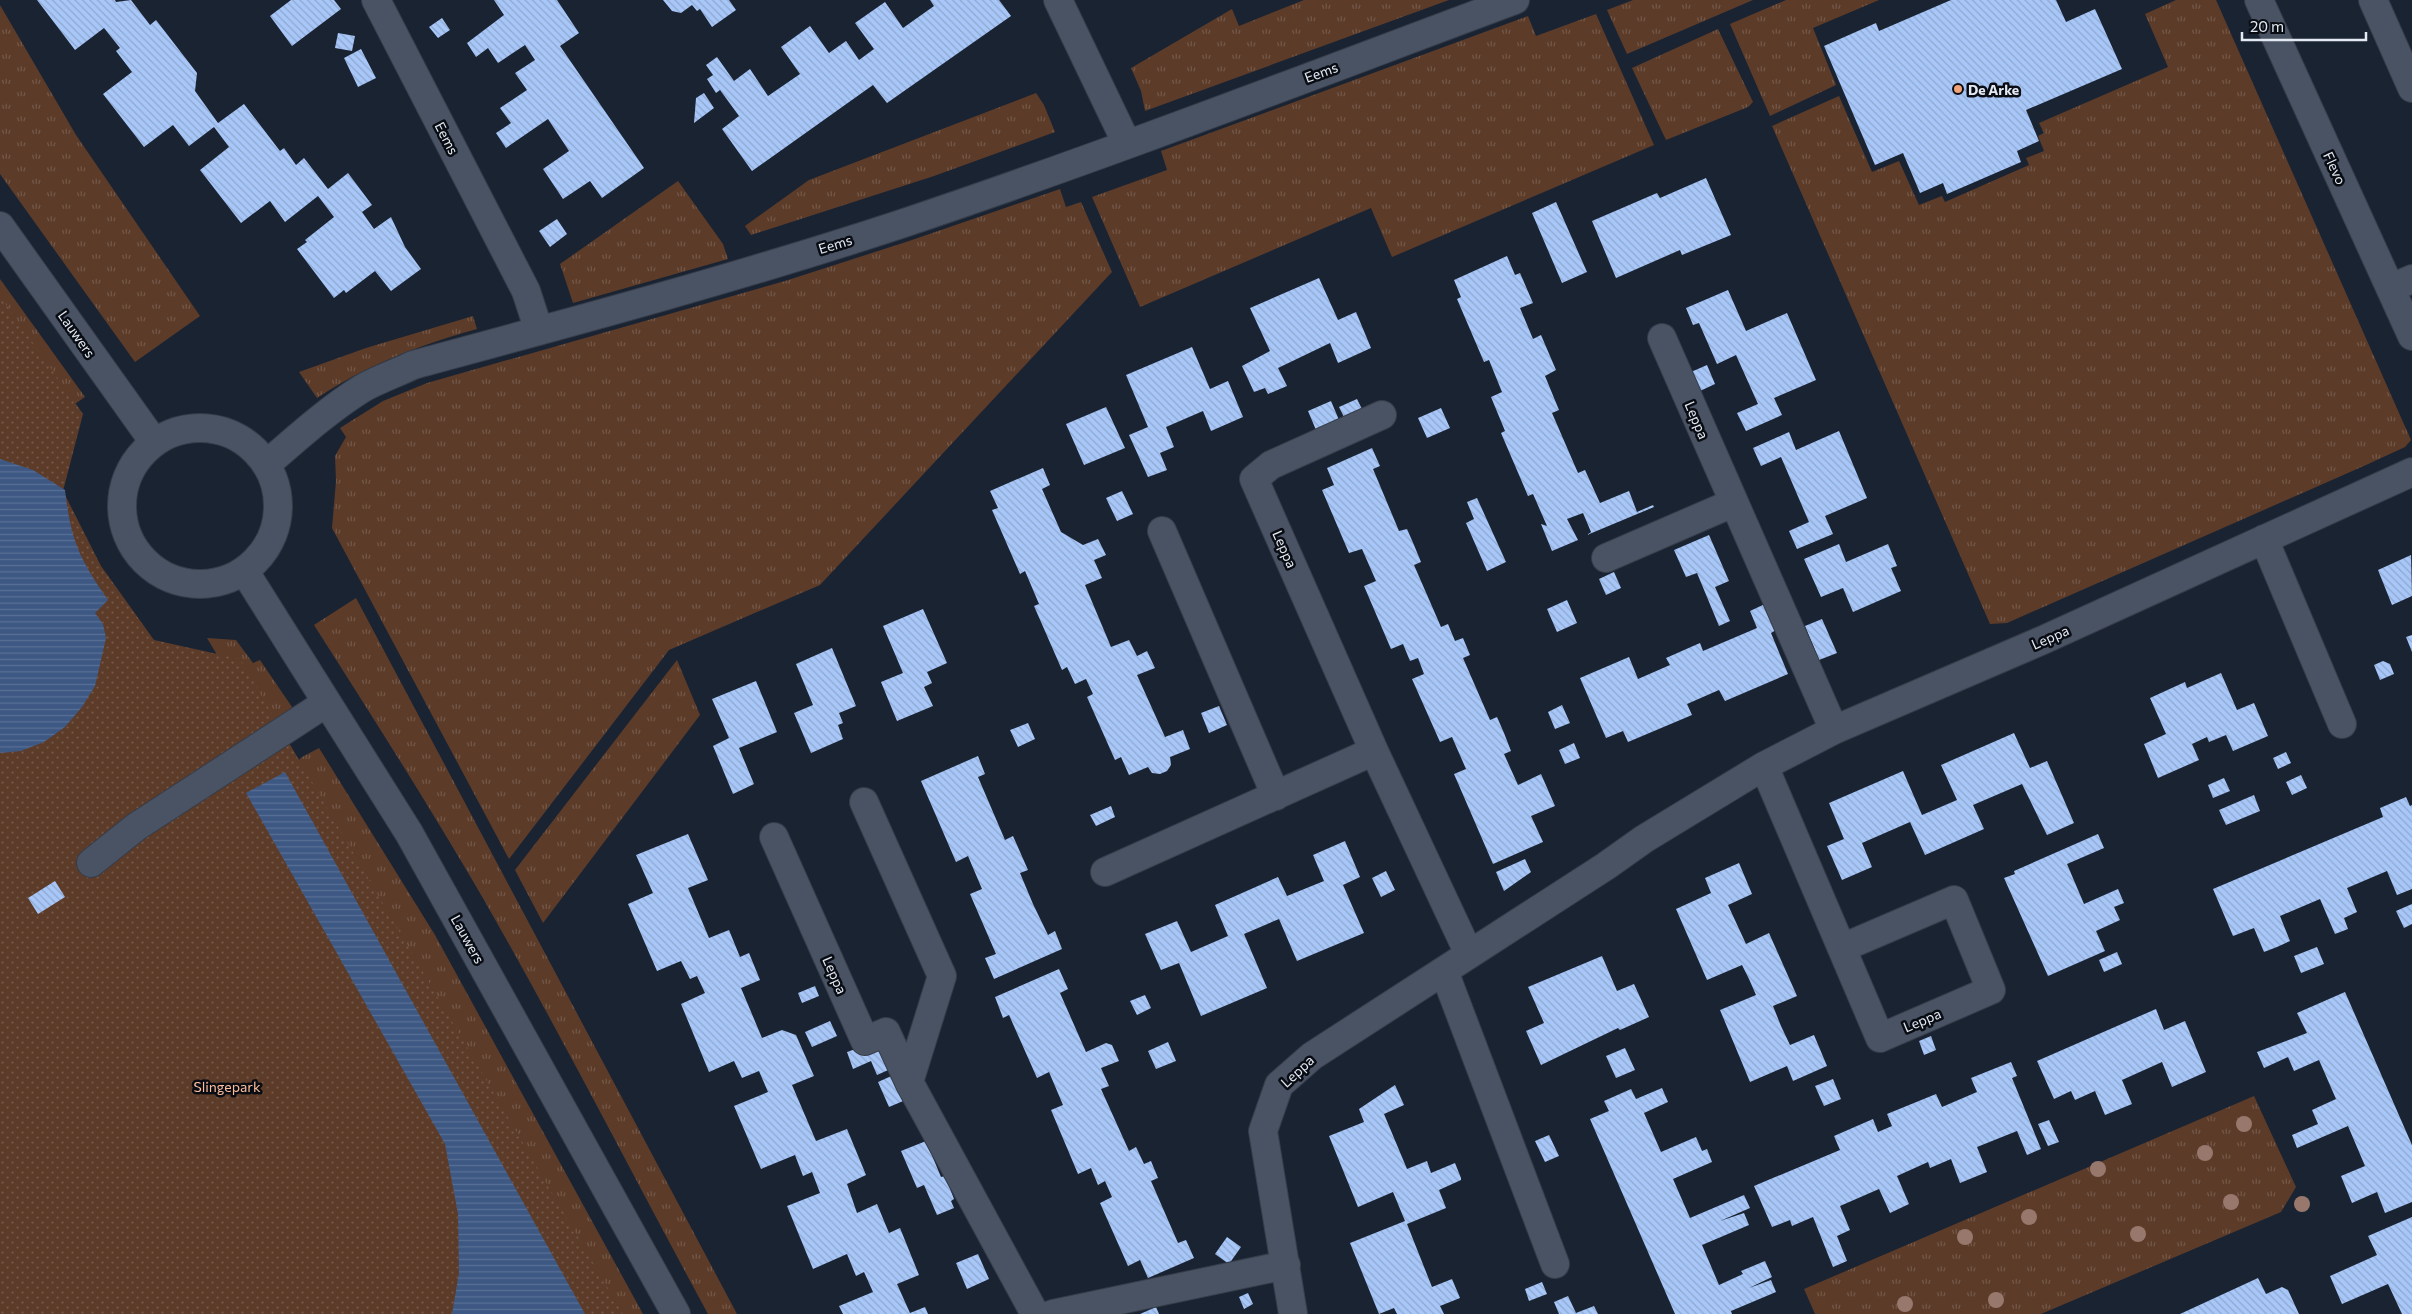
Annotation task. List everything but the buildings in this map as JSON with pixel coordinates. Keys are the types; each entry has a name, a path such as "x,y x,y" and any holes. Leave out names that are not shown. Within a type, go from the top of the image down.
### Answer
{"street":[{"name":"Eems","path":"376,0 526,292 539,331"},
{"path":"1058,0 1127,144"},
{"name":"Eems","path":"268,463 322,418 364,388 413,365 744,272 898,224 1127,144 1515,0"},
{"name":"Flevo","path":"2259,0 2402,283 2412,336"},
{"path":"2373,0 2412,88"},
{"name":"Lauwers","path":"0,226 154,442"},
{"name":"Leppa","path":"1662,338 1834,730"},
{"name":"Leppa","path":"1382,415 1271,465 1254,479 1374,751 1469,954"},
{"path":"195,428 212,428 238,438 268,463 277,489 278,516 265,553 244,572 228,581 201,586 160,576 141,560 127,537 121,515 123,487 134,462 154,442 168,434 195,428"},
{"name":"Leppa","path":"1293,1314 1263,1131 1279,1085 1312,1056 1606,866 1644,839 1764,766 1834,730 2043,640 2412,472"},
{"path":"1606,558 1733,503"},
{"path":"1162,531 1276,796"},
{"path":"2264,539 2342,724"},
{"name":"Lauwers","path":"244,572 409,833 676,1314"},
{"path":"91,863 136,827 326,703"},
{"path":"1105,872 1374,751"},
{"name":"Leppa","path":"1764,766 1880,1038 1991,990 1954,900 1842,948"},
{"path":"864,802 942,976 909,1082"},
{"name":"Leppa","path":"774,837 864,1041 886,1032 909,1082 1034,1314"},
{"path":"1444,971 1556,1264"},
{"path":"1053,1314 1286,1265"}],"green space":[{"path":"1304,0 1449,0 1145,111 1141,91 1131,68 1232,9 1239,26"},
{"path":"1633,0 1753,0 1627,54 1607,10"},
{"path":"1786,0 1879,0 1813,28 1836,85 1770,116 1730,24"},
{"path":"2176,0 2216,0 2411,440 2405,447 2366,465 2007,623 1990,624 1772,126 1839,96 1872,172 1899,161 1919,205 1942,196 1945,202 2029,165 2026,158 2044,151 2038,136 2044,133 2039,123 2168,67 2145,14"},
{"path":"0,5 76,135 200,316 135,362 0,174"},
{"path":"1596,14 1654,145 1392,257 1371,208 1140,307 1092,197 1167,170 1161,151 1528,16 1536,36"},
{"path":"1718,29 1753,102 1748,107 1666,140 1632,68"},
{"path":"1036,93 1044,105 1055,132 934,176 751,235 745,226 809,180"},
{"path":"678,181 723,244 728,259 573,303 560,264"},
{"path":"1060,189 1066,207 1081,202 1112,272 820,585 669,650 509,859 332,528 336,481 335,456 346,437 340,428 383,401 427,383 785,281"},
{"path":"0,279 85,397 69,408 0,370"},
{"name":"Slingepark","path":"0,296 83,414 63,491 101,566 154,640 240,659 623,1314 0,1314"},
{"path":"473,316 477,329 394,357 336,386 317,398 299,372 366,348"},
{"path":"356,598 737,1314 708,1314 484,900 422,796 314,625"},
{"path":"207,638 236,640 253,663 260,660 292,707 265,735"},
{"path":"677,660 700,715 543,923 515,870"},
{"path":"319,748 435,935 643,1314 585,1314 285,772 302,757"},
{"path":"2254,1096 2296,1187 2281,1212 2041,1314 1815,1314 1804,1289"}],"water":[{"path":"0,459 33,470 65,490 70,523 78,548 83,560 108,600 95,613 103,624 106,638 95,686 82,707 65,727 44,742 21,751 0,753"},
{"path":"285,772 585,1314 452,1314 459,1273 458,1214 445,1144 246,793"}],"place":[{"name":"De Arke","path":"1958,89"}]}
